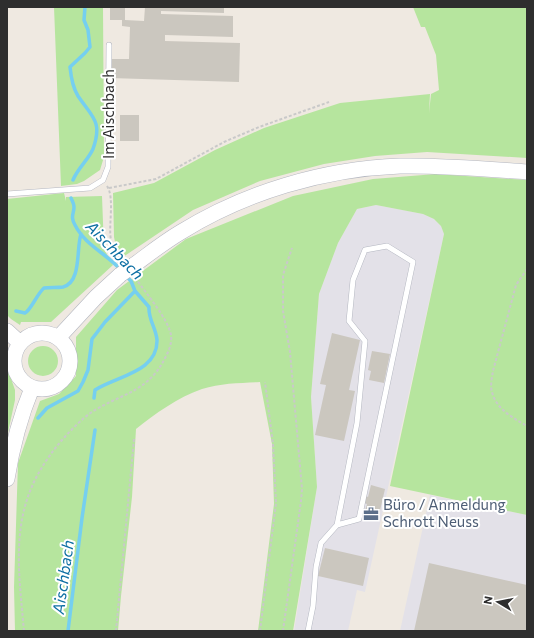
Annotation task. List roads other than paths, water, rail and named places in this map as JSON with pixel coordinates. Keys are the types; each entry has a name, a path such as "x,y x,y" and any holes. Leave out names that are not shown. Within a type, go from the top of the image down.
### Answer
{"main road":[{"path":"58,338 96,297 162,244 217,212 252,197 290,184 325,175 399,166 440,166 527,172"},
{"path":"7,331 20,343"},
{"path":"36,333 47,333 58,338 65,345 70,355 70,366 62,381 53,387 43,390 32,388 22,382 14,367 14,356 20,343 36,333"},
{"path":"7,479 20,418 32,388"}],"lane":[{"name":"Im Aischbach","path":"7,194 90,188 103,180 108,167 109,45"},
{"path":"308,631 313,606 316,567 321,543 337,525 357,423 365,341 350,321 353,280 365,250 387,246 413,262 358,519 337,525"}],"waterway":[{"name":"Aischbach","path":"73,180 93,149 97,132 92,115 75,90 70,67 90,47 88,30 84,20 85,7"},
{"name":"Aischbach","path":"71,198 74,206 73,219 79,232 90,244 121,270"},
{"path":"16,311 25,313 44,288 63,287 69,284 76,272 81,234"},
{"name":"Aischbach","path":"94,398 95,390 135,372 144,366 156,351 157,340 149,307 135,291 131,281 125,275"},
{"path":"38,418 47,408 78,391 88,370 92,339 105,322 135,291"},
{"name":"Aischbach","path":"68,631 95,430"}],"place":[{"name":"Büro / Anmeldung Schrott Neuss","path":"371,514"}]}
